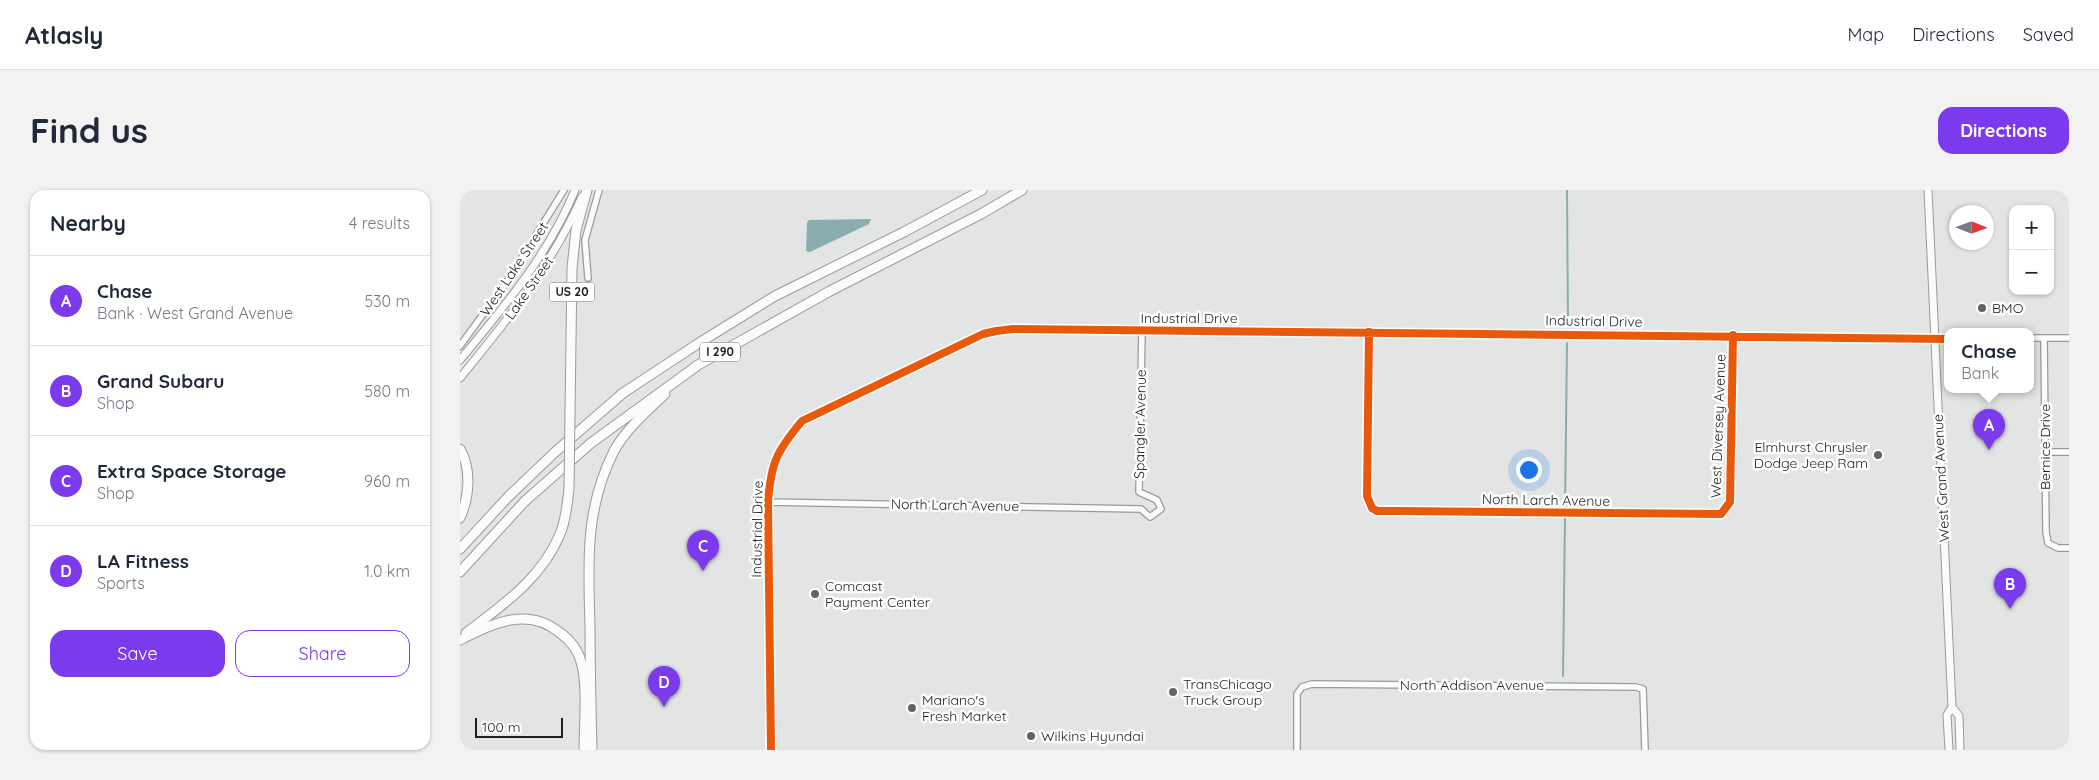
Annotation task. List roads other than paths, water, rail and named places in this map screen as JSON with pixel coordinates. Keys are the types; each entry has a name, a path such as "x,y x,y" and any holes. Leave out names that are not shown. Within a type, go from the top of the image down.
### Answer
{"highway":[{"name":"US 20","path":"460,639 520,592 552,552 561,533 570,489 572,268 576,230 586,190"},
{"name":"I 290","path":"460,549 554,453 623,393 775,296 904,232 982,190"},
{"name":"I 290","path":"460,572 524,501 591,442 698,365 830,291 981,214 1022,190"},
{"path":"592,750 588,555 594,503 615,449 640,417 698,365"},
{"path":"460,449 467,470 468,488 464,510 460,518"},
{"path":"460,639 494,624 510,619 523,618 540,620 568,638 577,651 582,664 584,681 584,750"}],"main road":[{"name":"Lake Street","path":"460,360 529,273 565,214 574,190"},
{"name":"Lake Street","path":"460,378 542,273 586,190"},
{"name":"West Grand Avenue","path":"1928,190 1952,707 1947,715 1949,750"},
{"name":"West Grand Avenue","path":"1952,707 1959,716 1960,750"}],"street":[{"name":"West Lake Street","path":"460,346 508,280 564,190"},
{"path":"588,278 585,240 600,190"},
{"name":"Industrial Drive","path":"771,750 768,502 770,482 782,445 802,421 979,336 996,331 1009,330 1142,330 1944,338"},
{"name":"Spangler Avenue","path":"1141,508 1150,518 1161,509 1157,500 1139,492 1142,330"},
{"name":"North Larch Avenue","path":"1369,332 1367,496 1372,508 1378,511 1721,514"},
{"name":"West Diversey Avenue","path":"1721,514 1730,502 1733,335"},
{"path":"2034,338 2069,338"},
{"name":"Bernice Drive","path":"2044,338 2046,532 2048,543 2058,548 2069,548"},
{"path":"2046,452 2069,452"},
{"name":"North Larch Avenue","path":"768,502 1141,508"},
{"name":"North Addison Avenue","path":"1297,750 1296,700 1302,687 1312,684 1631,686 1643,689 1645,750"}],"water":[{"path":"871,219 869,224 810,252 806,251 807,223 809,220"}],"waterway":[{"path":"1567,190 1568,327"},
{"path":"1565,508 1567,343"},
{"path":"1563,676 1565,517"}],"place":[{"name":"BMO","path":"1982,308"},
{"name":"Chase","path":"1989,450"},
{"name":"Elmhurst Chrysler Dodge Jeep Ram","path":"1878,455"},
{"name":"Extra Space Storage","path":"703,571"},
{"name":"Comcast Payment Center","path":"815,594"},
{"name":"Grand Subaru","path":"2010,609"},
{"name":"TransChicago Truck Group","path":"1173,692"},
{"name":"LA Fitness","path":"664,707"},
{"name":"Mariano's Fresh Market","path":"912,708"},
{"name":"Wilkins Hyundai","path":"1031,736"}]}
